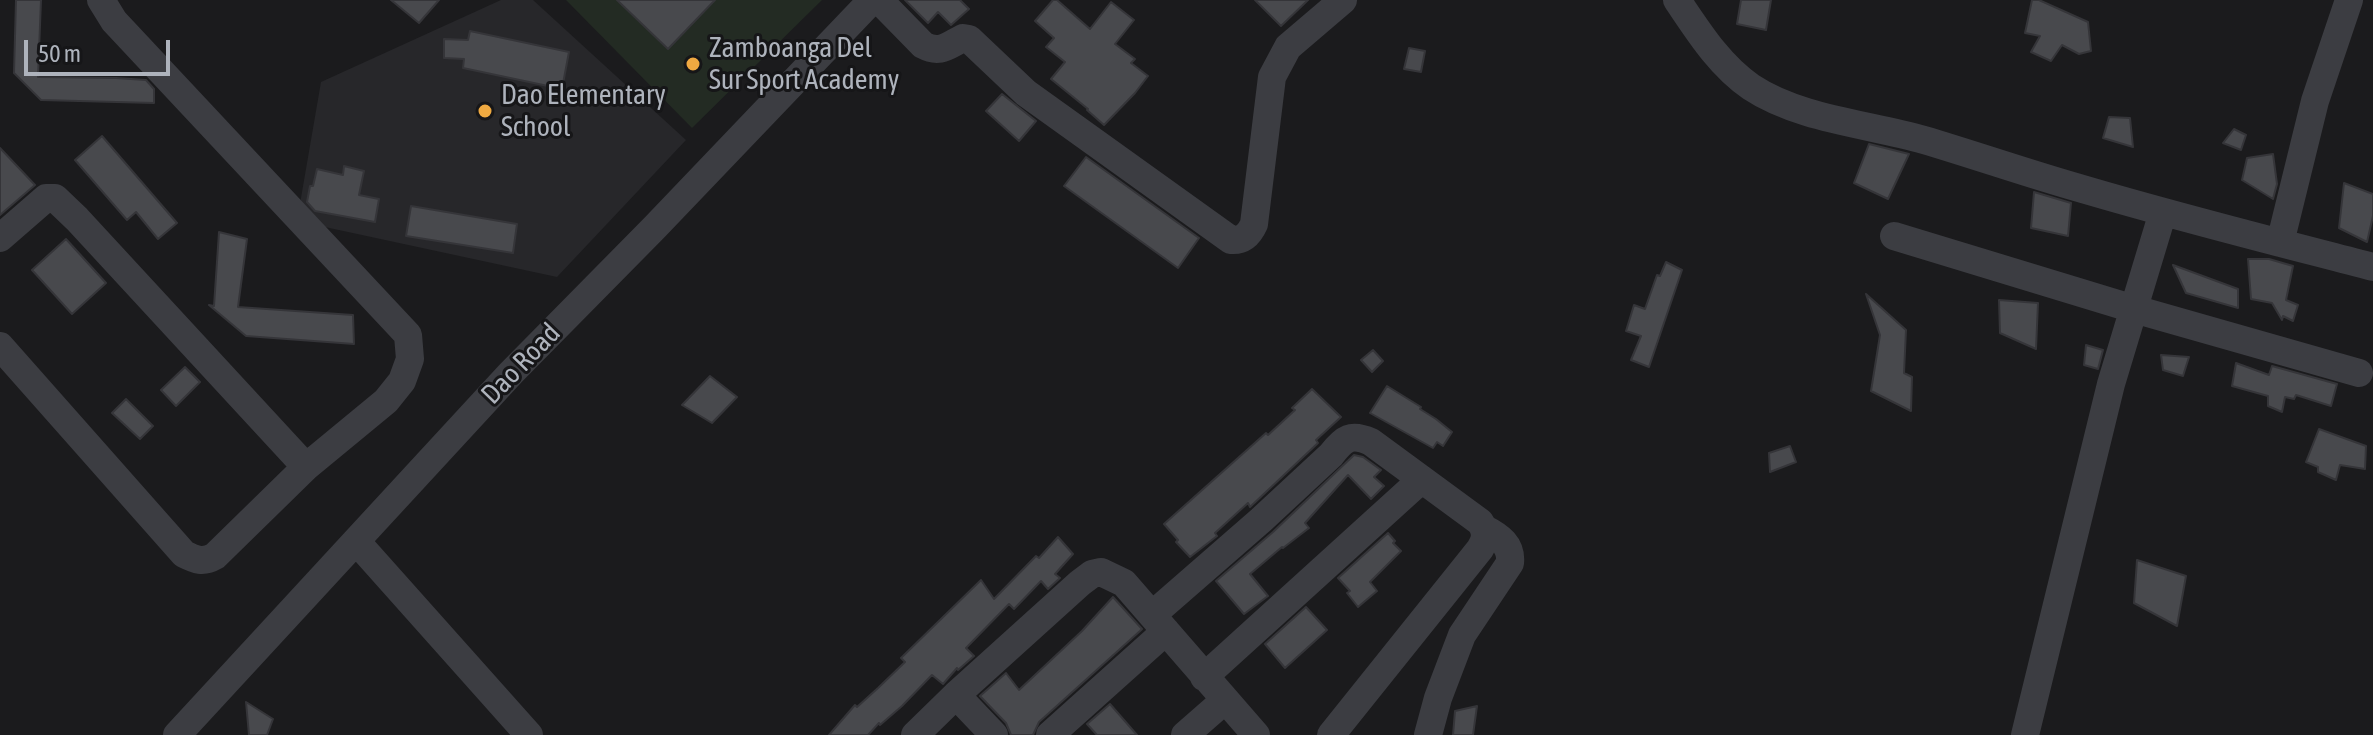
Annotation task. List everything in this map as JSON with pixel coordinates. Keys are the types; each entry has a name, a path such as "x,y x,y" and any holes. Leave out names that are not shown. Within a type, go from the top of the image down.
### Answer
{"street":[{"path":"0,346 184,554 198,561 215,556 306,467 386,401 402,381 410,359 408,335 114,21 101,0"},
{"name":"Dao Road","path":"177,735 511,373 872,0"},
{"path":"879,0 930,49 945,50 963,38 969,39 1026,93 1231,240 1238,241 1254,224 1272,77 1278,62 1288,47 1343,0"},
{"path":"1677,0 1700,35 1730,70 1751,87 1779,102 1920,139 2163,212 2373,267"},
{"path":"2280,243 2315,101 2349,0"},
{"path":"0,238 46,198 55,198 306,467"},
{"path":"2025,735 2095,449 2163,212"},
{"path":"1894,236 2359,373"},
{"path":"1050,735 1340,444 1349,437 1360,437 1480,522 1506,544 1511,554 1510,563 1462,635 1438,698 1428,735"},
{"path":"1204,677 1421,480"},
{"path":"1331,735 1480,549 1485,540 1485,529"},
{"path":"356,541 529,735"},
{"path":"915,735 1092,574 1101,572 1119,579 1256,735"},
{"path":"956,695 994,735"},
{"path":"1185,735 1225,700"}],"shaded area":[{"name":"Dao Elementary School","path":"501,0 533,0 686,140 557,277 297,221 321,82"},
{"name":"Zamboanga Del Sur Sport Academy","path":"566,0 822,0 692,128"}],"building":[{"path":"16,0 41,0 38,77 146,80 154,89 154,103 41,100 14,73"},
{"path":"391,0 439,0 419,23"},
{"path":"617,0 715,0 668,49"},
{"path":"905,0 960,0 969,9 951,25 938,12 928,23"},
{"path":"1053,0 1057,0 1090,29 1111,2 1134,20 1115,44 1135,59 1131,63 1148,76 1104,125 1051,79 1065,62 1046,47 1054,38 1035,21"},
{"path":"1255,0 1308,0 1281,26"},
{"path":"1741,0 1771,0 1766,30 1737,24"},
{"path":"2032,0 2039,0 2088,22 2091,51 2079,54 2062,45 2051,61 2031,52 2040,36 2025,33"},
{"path":"470,31 569,52 562,89 463,68 464,59 444,58 444,39 468,40"},
{"path":"1409,48 1425,51 1421,72 1404,69"},
{"path":"1002,94 1036,121 1019,141 986,111"},
{"path":"2109,117 2130,118 2133,147 2103,138"},
{"path":"2234,129 2246,135 2241,150 2223,143"},
{"path":"102,136 177,223 158,239 136,212 127,220 75,160"},
{"path":"1869,144 1909,154 1888,199 1854,183"},
{"path":"0,148 35,185 0,215"},
{"path":"2273,154 2277,184 2273,199 2242,180 2247,158"},
{"path":"1086,157 1199,238 1178,268 1064,186"},
{"path":"344,166 364,171 359,195 379,199 375,222 315,211 307,202 317,169 343,175"},
{"path":"2344,183 2373,194 2373,216 2367,242 2339,228"},
{"path":"2034,192 2071,203 2068,236 2031,228"},
{"path":"411,206 517,224 513,253 406,236"},
{"path":"219,232 247,239 238,307 353,315 354,344 246,336 209,305 214,306"},
{"path":"66,239 106,283 72,314 32,270"},
{"path":"2248,259 2269,259 2293,266 2286,300 2298,305 2293,321 2283,316 2282,320 2272,303 2251,299"},
{"path":"1666,262 1682,270 1649,367 1631,360 1641,336 1626,331 1634,305 1645,309 1657,275 1660,276"},
{"path":"2173,265 2238,289 2238,308 2186,293"},
{"path":"1866,294 1906,330 1904,373 1912,377 1911,411 1871,391 1880,335"},
{"path":"1999,300 2038,303 2036,349 2000,333"},
{"path":"2086,345 2103,350 2098,369 2084,365"},
{"path":"1373,350 1383,361 1372,372 1361,360"},
{"path":"2161,355 2189,357 2183,376 2163,370"},
{"path":"2236,363 2269,375 2272,366 2337,384 2331,406 2296,395 2294,399 2285,397 2282,412 2268,406 2268,396 2232,386"},
{"path":"185,367 200,382 176,406 161,390"},
{"path":"710,376 737,397 712,423 682,405"},
{"path":"1387,386 1421,407 1452,432 1443,446 1437,442 1433,448 1370,413"},
{"path":"1312,389 1341,417 1250,507 1248,503 1215,533 1217,536 1190,557 1164,524 1266,433 1268,435"},
{"path":"126,399 153,426 140,439 112,413"},
{"path":"2319,429 2366,446 2365,469 2340,465 2336,480 2318,472 2318,467 2306,462"},
{"path":"1790,446 1796,462 1770,472 1769,453"},
{"path":"1354,455 1363,457 1381,470 1374,477 1384,486 1371,499 1348,475 1305,523 1309,528 1250,574 1268,596 1244,614 1216,581"},
{"path":"1388,533 1401,551 1370,582 1377,591 1358,607 1347,593 1350,591 1338,578"},
{"path":"1058,537 1073,554 1055,574 1060,578 1048,589 1041,581 1014,609 1009,604 966,648 974,656 957,668 943,684 932,675 868,735 829,735 855,705 857,707 905,662 901,658 981,580 994,599"},
{"path":"2137,560 2186,576 2177,626 2134,603"},
{"path":"1113,597 1142,629 1039,722 1033,735 1011,735 1006,723 980,696 1006,673 1019,690"},
{"path":"1306,607 1327,630 1285,668 1265,644"},
{"path":"246,702 273,719 267,735 249,735"},
{"path":"1110,704 1137,735 1097,735 1087,724"},
{"path":"1477,706 1473,735 1453,735 1455,711"}],"place":[{"name":"Zamboanga Del Sur Sport Academy","path":"693,64"},
{"name":"Dao Elementary School","path":"485,111"}]}
